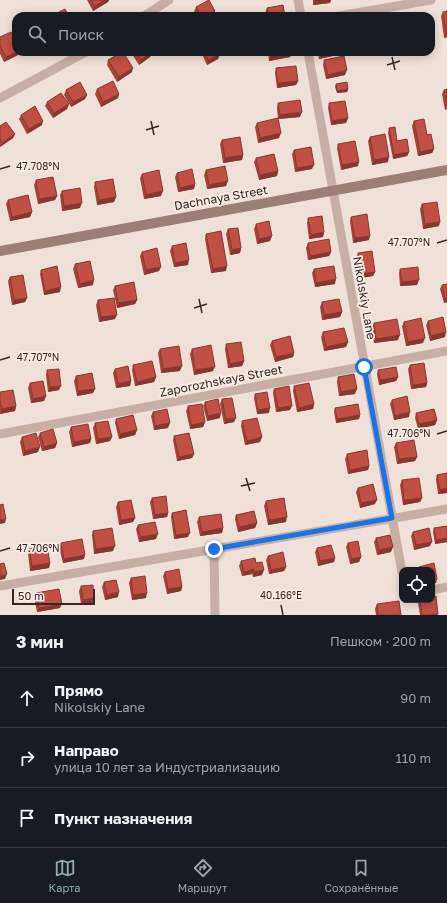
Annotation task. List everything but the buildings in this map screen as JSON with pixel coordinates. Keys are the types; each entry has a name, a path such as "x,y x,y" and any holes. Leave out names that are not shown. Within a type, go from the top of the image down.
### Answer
{"street":[{"path":"150,12 169,0"},
{"path":"298,0 300,12"},
{"path":"362,12 431,0"},
{"path":"0,98 79,56"},
{"name":"Nikolskiy Lane","path":"309,56 401,567"},
{"name":"Dachnaya Street","path":"0,251 447,170"},
{"name":"Zaporozhskaya Street","path":"0,434 447,351"},
{"path":"0,586 447,508"},
{"path":"214,549 215,615"},
{"path":"435,589 447,587"}],"route":[{"path":"214,549 392,518 364,367"}]}
